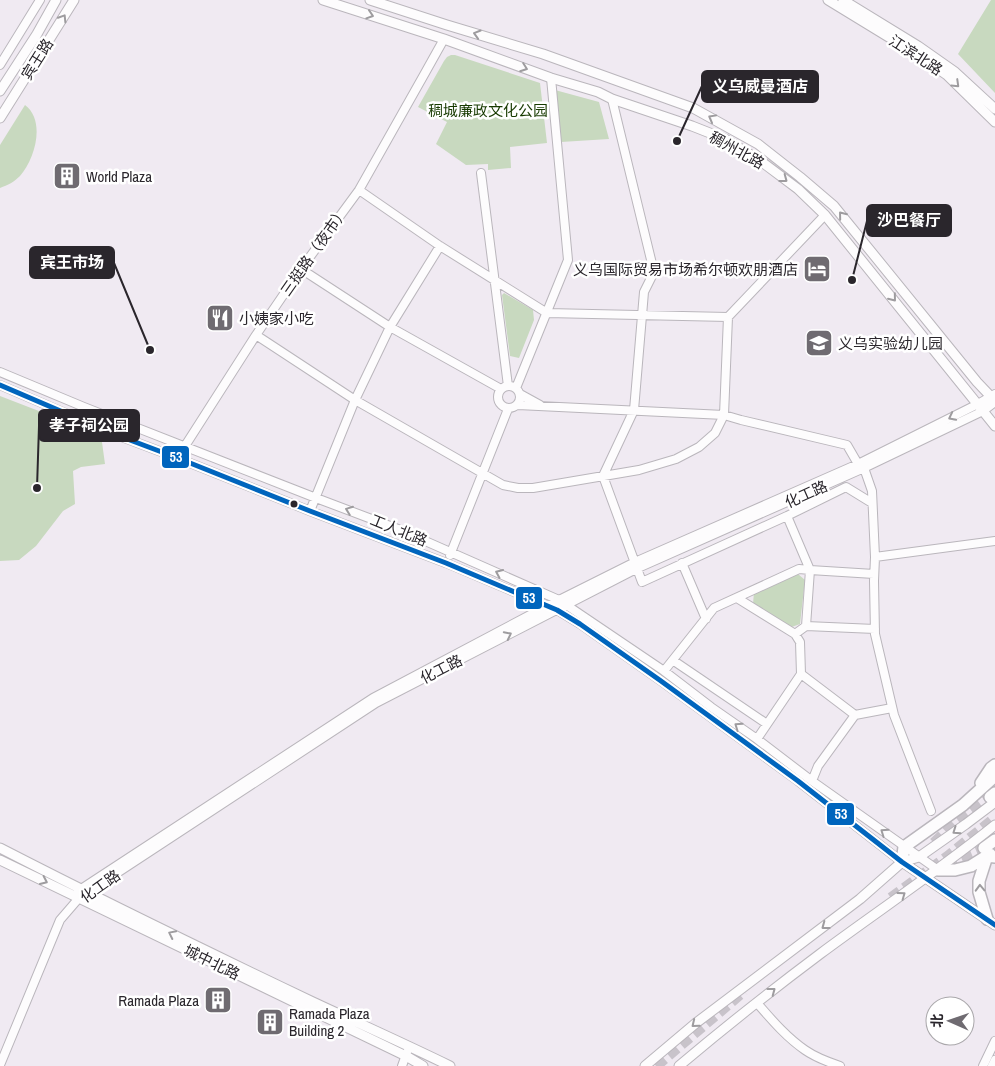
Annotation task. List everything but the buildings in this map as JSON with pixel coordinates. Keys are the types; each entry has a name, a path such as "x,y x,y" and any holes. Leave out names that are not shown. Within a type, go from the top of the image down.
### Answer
{"highway":[{"path":"977,792 982,780 995,765"},
{"path":"902,862 904,846 963,806 995,776"},
{"path":"991,922 979,892 979,881 995,840"},
{"path":"938,870 955,870 971,866 990,853"}],"main road":[{"name":"宾王路","path":"0,91 37,34 56,0"},
{"name":"宾王路","path":"0,118 74,0"},
{"name":"稠州北路","path":"324,0 444,39 551,78 598,92 612,99 725,139 770,168 798,189 826,214 995,426"},
{"name":"稠州北路","path":"370,0 543,54 694,108 758,144 834,206 977,382 994,398"},
{"name":"江滨北路","path":"828,0 947,75 995,122"},
{"name":"江滨北路","path":"842,0 918,46 956,72 995,109"},
{"path":"645,1066 696,1023 860,899 902,862 919,857 966,824 993,797"},
{"path":"679,1066 756,1003 938,870 995,825"},
{"name":"城中北路","path":"0,848 80,894 406,1056 419,1065"},
{"name":"城中北路","path":"0,860 80,894 450,1066"},
{"path":"902,862 991,922"}],"street":[{"path":"14,70 1,63 40,0"},
{"name":"三挺路（夜市）","path":"175,457 185,446 301,269 358,190 444,39"},
{"path":"511,389 547,313 568,260 551,78"},
{"path":"612,99 654,272 644,292 634,410 603,476 642,582 846,487 872,503"},
{"path":"481,173 494,280 511,389 520,402 518,405"},
{"path":"358,190 440,246 547,313 728,317"},
{"path":"256,335 354,400 503,485 518,488 534,488 639,470 676,459 699,447 715,433 724,415 728,317 826,214"},
{"path":"310,511 354,400 390,327 440,246"},
{"path":"301,269 390,327 542,405"},
{"name":"工人北路","path":"0,372 84,407 398,529 562,603 664,671 812,781 938,870"},
{"name":"工人北路","path":"0,386 114,434 446,564 557,610 669,687 798,781 902,862"},
{"path":"511,389 499,392 498,400 501,406 508,409 518,405 542,405 724,415 847,445 861,466 872,491 875,557 875,629 892,708 931,811"},
{"name":"化工路","path":"0,1065 60,920 80,894 373,698 547,606 562,603 636,565 861,466 980,407 994,398"},
{"path":"446,564 508,409"},
{"path":"787,516 810,570 806,626"},
{"path":"875,557 995,541"},
{"path":"682,564 706,619"},
{"path":"664,671 714,608 799,569 874,574"},
{"path":"737,598 795,634 800,642 801,674 757,739"},
{"name":"化工路","path":"80,894 376,703 557,610 562,603"},
{"path":"795,634 806,626 875,629"},
{"path":"674,660 767,724"},
{"path":"801,674 855,715"},
{"path":"711,707 720,692"},
{"path":"812,781 818,766 855,715 892,708"},
{"path":"756,1003 782,1030 804,1049 840,1066"},
{"path":"983,1066 995,1041"},
{"path":"402,1066 410,1046"},
{"path":"419,1065 422,1052"},
{"path":"992,1066 995,1060"}],"green space":[{"path":"991,0 995,0 995,93 958,54"},
{"name":"稠城廉政文化公园","path":"451,55 540,83 547,143 510,147 511,168 488,170 488,164 466,165 436,144 447,122 418,107 444,61"},
{"path":"555,90 599,102 609,139 561,142"},
{"path":"25,105 35,120 37,130 34,150 20,176 0,188 0,145"},
{"path":"504,293 533,310 534,320 519,358 510,356 502,295"},
{"path":"0,396 101,435 105,464 81,467 73,471 75,504 63,511 36,546 19,560 0,561"},
{"path":"798,574 805,580 800,624 789,628 753,604 754,592"}],"tunnel":[{"path":"934,843 955,823 990,797"},
{"path":"891,898 947,857 995,818"},
{"path":"946,864 984,848"},
{"path":"656,1066 744,991"}],"transit line":[{"name":"53","path":"0,385 114,434 446,563 557,610 661,681 798,781 902,862 995,925"}],"place":[{"name":"义乌威曼酒店","path":"677,141"},
{"name":"World Plaza","path":"67,176"},
{"name":"义乌国际贸易市场希尔顿欢朋酒店","path":"817,269"},
{"name":"沙巴餐厅","path":"852,280"},
{"name":"小姨家小吃","path":"220,318"},
{"name":"义乌实验幼儿园","path":"819,343"},
{"name":"宾王市场","path":"150,350"},
{"name":"孝子祠公园","path":"37,488"},
{"name":"Ramada Plaza","path":"218,1000"},
{"name":"Ramada Plaza Building 2","path":"270,1022"}]}
